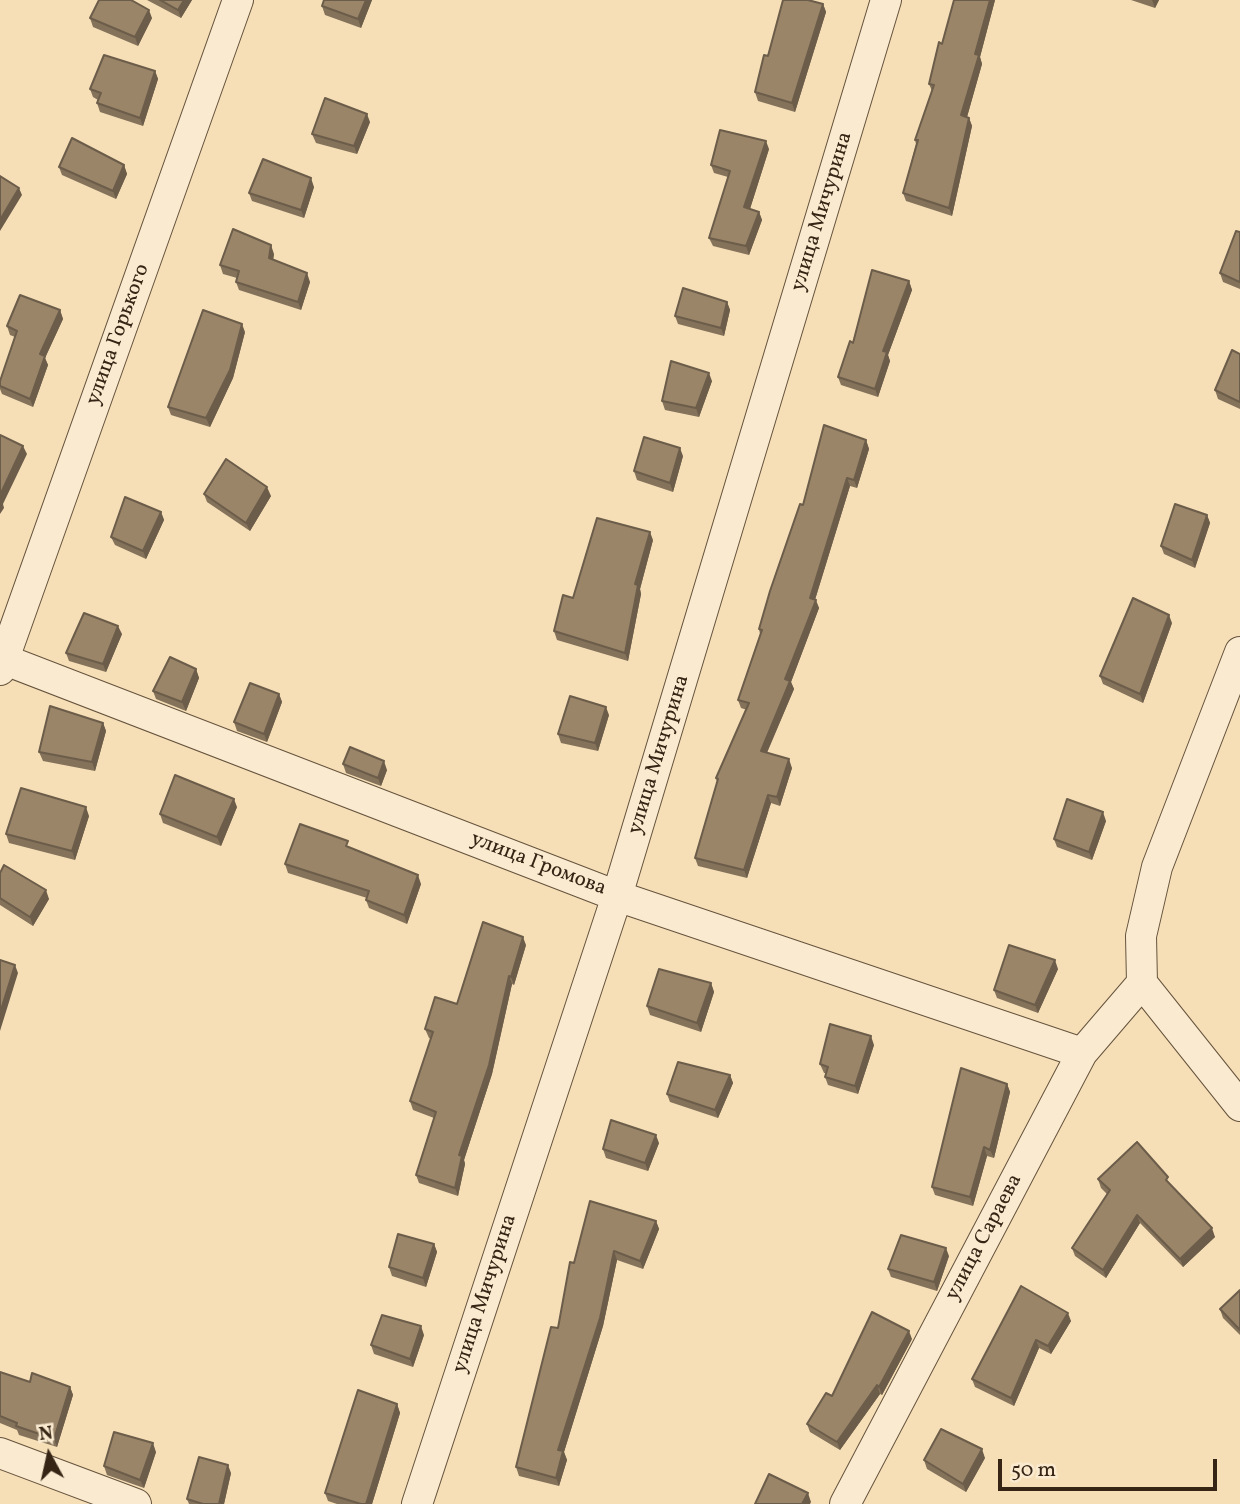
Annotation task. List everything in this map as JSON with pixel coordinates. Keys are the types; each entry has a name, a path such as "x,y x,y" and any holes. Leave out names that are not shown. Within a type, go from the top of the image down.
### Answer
{"street":[{"name":"улица Горького","path":"1,662 238,0"},
{"name":"улица Мичурина","path":"416,1504 617,896 886,0"},
{"path":"1240,652 1157,867 1141,936 1142,983 1240,1106"},
{"name":"улица Громова","path":"1,662 617,896 1082,1053"},
{"name":"улица Сараева","path":"845,1504 1082,1053 1142,983"},
{"path":"0,1452 136,1504"}],"building":[{"path":"99,0 131,0 149,10 135,37 90,18"},
{"path":"160,0 184,0 178,10"},
{"path":"324,0 366,0 358,19 322,6"},
{"path":"783,0 808,0 823,4 792,103 755,92 764,55 768,56"},
{"path":"954,0 990,0 975,54 979,55 961,115 969,118 949,208 903,193 918,140 915,140 934,85 929,84 939,42 942,44"},
{"path":"104,55 155,71 140,118 97,103 101,93 90,89"},
{"path":"325,98 367,114 354,146 312,134"},
{"path":"720,130 766,141 744,207 759,212 746,246 709,238 730,171 711,165"},
{"path":"72,138 124,165 113,191 59,167"},
{"path":"263,159 311,178 301,210 249,193"},
{"path":"0,176 19,188 0,220"},
{"path":"233,229 271,245 269,258 307,273 298,302 236,282 239,271 220,265"},
{"path":"1236,231 1240,232 1240,282 1220,273"},
{"path":"872,270 909,281 883,351 887,352 875,389 838,377 850,341 853,343"},
{"path":"683,288 727,302 721,328 675,316"},
{"path":"20,295 60,310 40,354 45,356 30,399 0,386 17,331 7,326"},
{"path":"203,310 242,324 230,370 206,418 168,407"},
{"path":"1232,350 1240,354 1240,402 1215,390"},
{"path":"671,361 709,373 696,408 662,401"},
{"path":"824,425 866,440 854,480 847,478 810,598 816,600 785,679 790,681 761,751 789,759 777,797 768,795 744,870 695,858 718,779 716,778 749,703 738,700 762,630 759,629 770,591 800,504 803,505"},
{"path":"0,435 23,446 0,495"},
{"path":"644,437 680,448 670,483 634,471"},
{"path":"226,459 267,487 246,523 204,494"},
{"path":"125,497 161,512 143,551 111,537"},
{"path":"1175,504 1207,515 1192,560 1161,546"},
{"path":"597,518 650,532 635,584 638,585 625,653 554,631 563,595 573,598"},
{"path":"1133,598 1169,615 1140,694 1100,676"},
{"path":"84,613 118,626 103,664 66,653"},
{"path":"170,657 196,669 182,702 153,691"},
{"path":"250,683 279,694 264,734 234,722"},
{"path":"570,696 606,707 595,743 558,734"},
{"path":"50,706 103,723 92,762 39,752"},
{"path":"350,747 384,761 378,778 343,764"},
{"path":"175,775 234,799 217,837 160,814"},
{"path":"21,788 86,807 72,851 6,834"},
{"path":"1067,799 1103,812 1089,852 1054,839"},
{"path":"300,824 348,841 346,846 418,875 404,915 366,900 369,891 285,864"},
{"path":"4,865 46,890 30,917 0,898 0,873"},
{"path":"483,922 523,937 511,977 509,976 489,1065 459,1155 462,1156 455,1188 416,1175 436,1112 410,1101 433,1032 425,1029 435,997 457,1004"},
{"path":"1009,945 1055,960 1035,1005 994,990"},
{"path":"0,960 15,965 0,1013"},
{"path":"659,969 711,983 697,1023 647,1006"},
{"path":"830,1024 871,1036 855,1086 825,1077 828,1067 820,1064"},
{"path":"678,1062 730,1075 715,1110 667,1094"},
{"path":"961,1068 1007,1084 990,1150 984,1147 970,1197 932,1187"},
{"path":"611,1120 656,1135 645,1163 603,1149"},
{"path":"1137,1142 1168,1177 1166,1180 1212,1228 1180,1259 1137,1215 1103,1270 1072,1248 1110,1190 1098,1179"},
{"path":"590,1201 656,1221 640,1261 614,1251 600,1318 558,1450 563,1451 556,1478 516,1467 551,1327 558,1328 570,1262 574,1263"},
{"path":"398,1234 434,1244 423,1278 389,1267"},
{"path":"901,1235 946,1248 934,1282 888,1269"},
{"path":"1021,1286 1068,1313 1048,1346 1036,1340 1011,1398 972,1379"},
{"path":"1240,1290 1240,1330 1220,1309"},
{"path":"872,1312 909,1331 879,1387 877,1385 837,1442 807,1424 826,1393 832,1396"},
{"path":"382,1315 421,1326 410,1359 371,1345"},
{"path":"0,1372 30,1382 32,1373 70,1387 54,1439 16,1426 17,1423 0,1416"},
{"path":"358,1390 397,1404 366,1504 325,1493"},
{"path":"941,1429 982,1449 963,1484 924,1460"},
{"path":"114,1432 153,1443 140,1480 104,1466"},
{"path":"199,1457 228,1465 219,1504 203,1504 187,1499"},
{"path":"769,1474 808,1493 802,1504 755,1504"}]}
